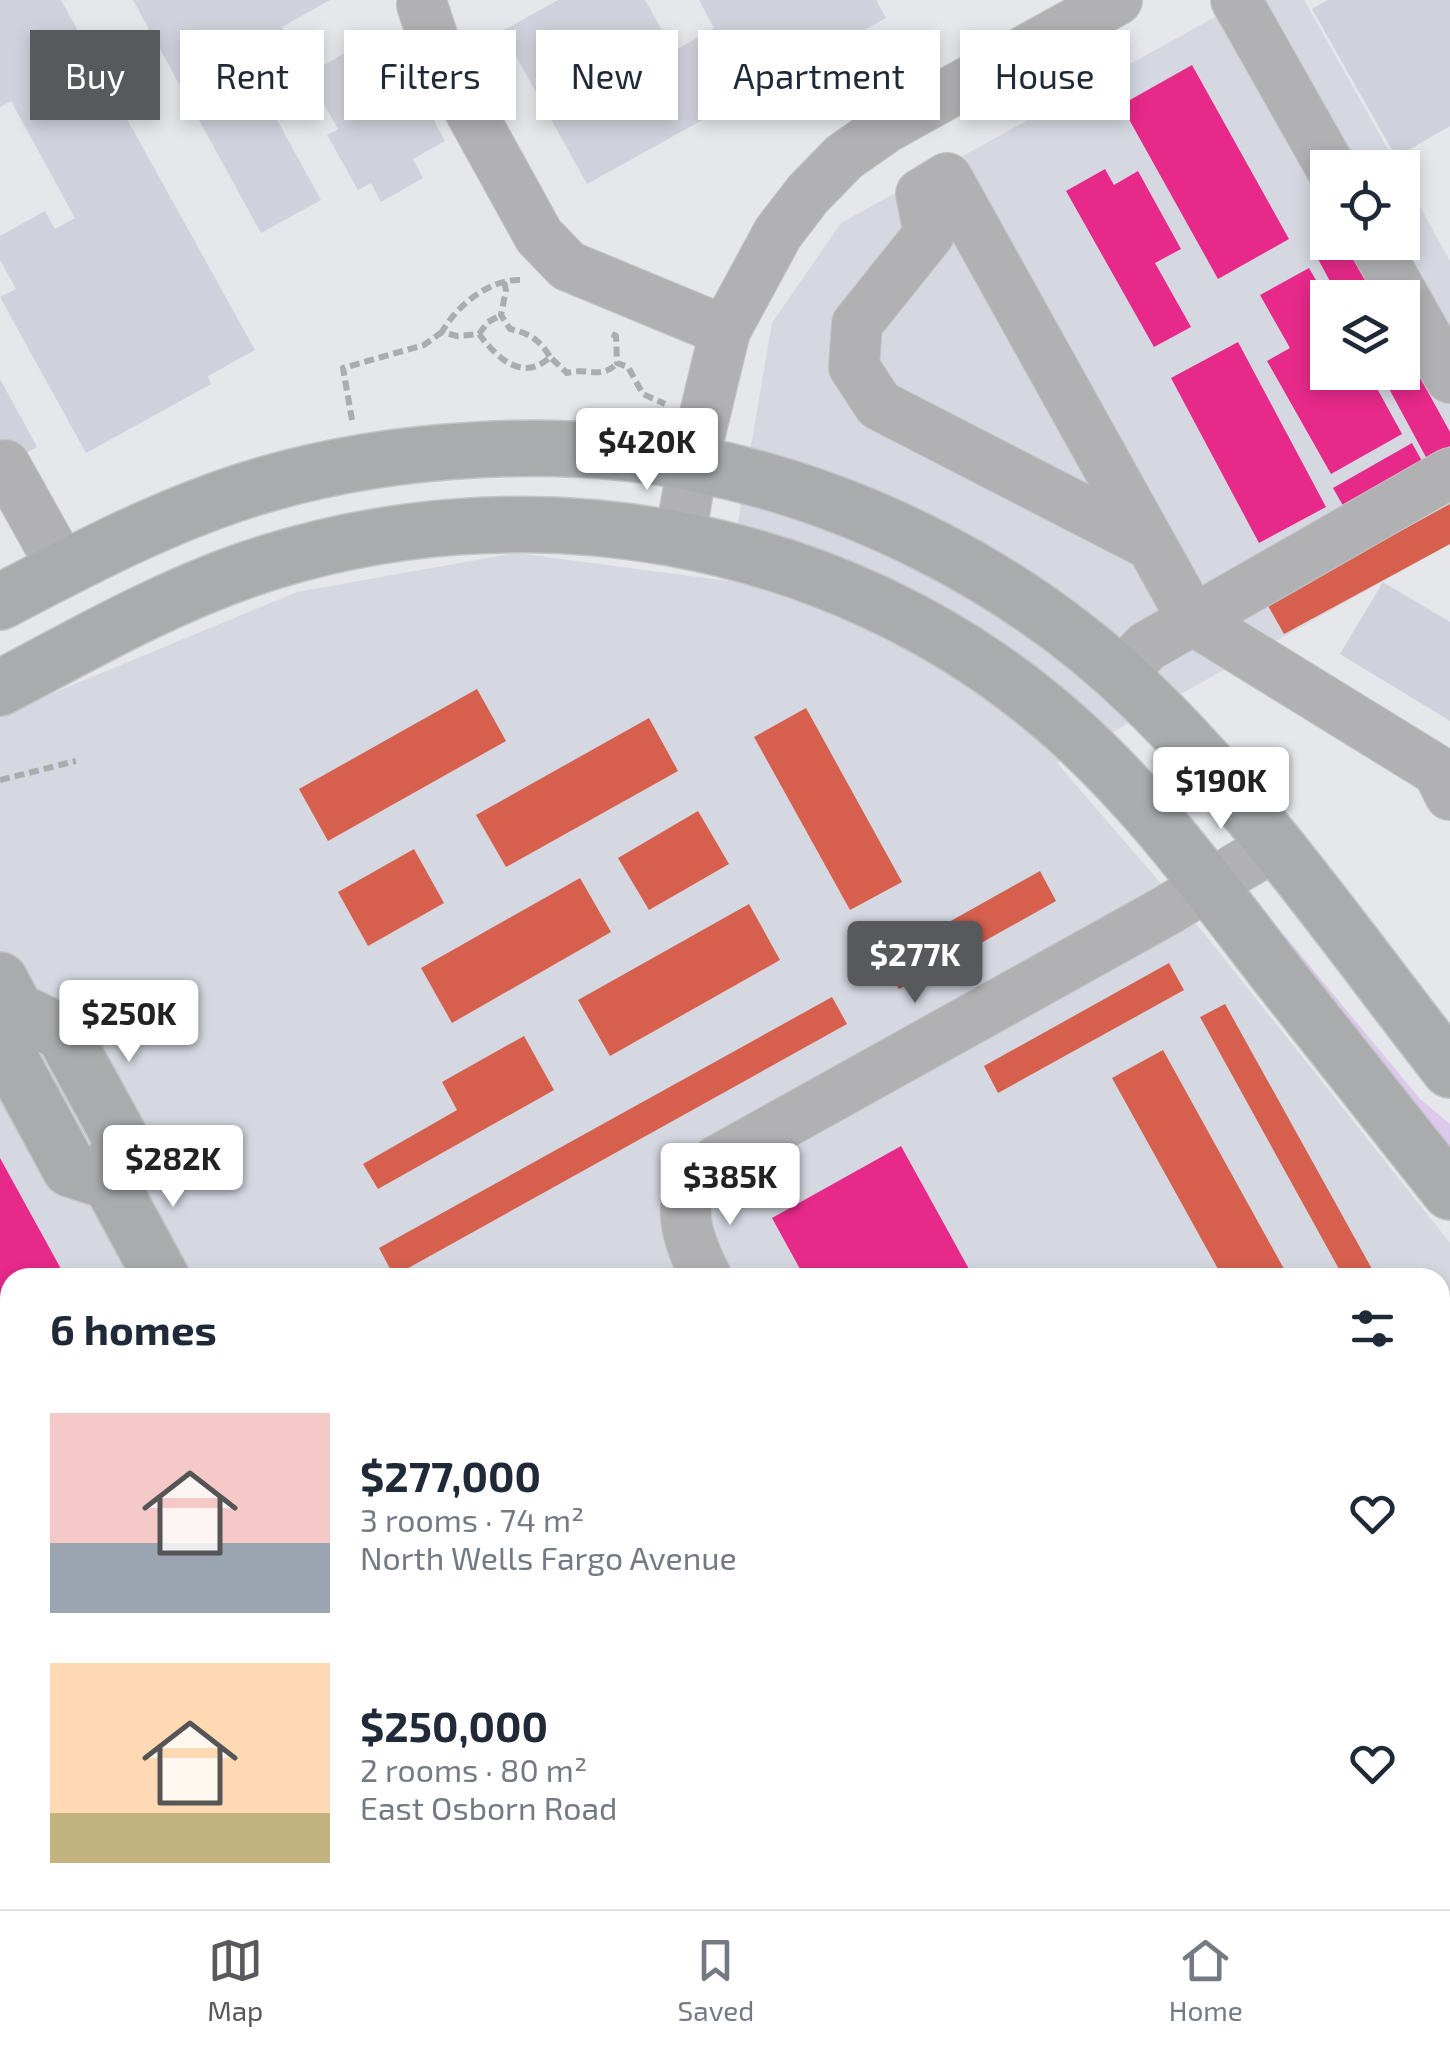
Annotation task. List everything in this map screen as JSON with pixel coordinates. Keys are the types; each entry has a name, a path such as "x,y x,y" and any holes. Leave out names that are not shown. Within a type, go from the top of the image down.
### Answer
{"main road":[{"path":"0,602 136,533 214,502 262,485 388,458 461,450 596,452 694,463 803,493 928,545 987,578 1041,613 1120,676 1189,744 1450,1070"},
{"path":"0,688 183,594 293,556 378,534 509,524 607,528 680,538 770,561 892,610 952,644 1056,719 1149,812 1450,1192"},
{"path":"8,995 10,1058 51,1135 70,1168 110,1182 157,1268"}],"street":[{"path":"680,538 725,331 778,233 808,194 844,157 887,127 1117,0"},
{"path":"1236,0 1321,150"},
{"path":"422,5 438,53 539,236 568,266 725,331"},
{"path":"887,127 922,196 928,234 857,324 854,367 879,404 1151,545"},
{"path":"922,196 948,178 1192,620 1438,771 1450,795"},
{"path":"1383,260 1450,378"},
{"path":"1011,472 1045,463 1066,444 1078,413"},
{"path":"4,465 63,569"},
{"path":"1120,676 1146,647 1450,473"},
{"path":"702,1268 694,1254 687,1197 697,1180 718,1160 1210,886 1274,846"}],"path":[{"path":"353,425 343,368 424,345 478,294 504,282 519,278 530,288"},
{"path":"504,282 502,315 510,329 527,333 544,346 567,374 578,370 612,370 618,363 616,336 606,332"},
{"path":"480,334 488,322 502,315"},
{"path":"442,332 457,336 480,334"},
{"path":"480,334 491,350 511,366 526,369 550,357"},
{"path":"618,363 628,367 643,394 666,404"},
{"path":"0,780 76,761"},
{"path":"125,1064 128,1050 193,1011"}],"shaded area":[{"path":"1246,0 1304,0 1388,150 1310,150 1310,260 1420,260 1420,207 1450,261 1450,544 1057,763 1207,937 1450,1243 1450,1268 0,1268 0,715 297,592 516,553 728,581 772,323 841,223 1028,120 1130,120 1130,64"},
{"path":"1286,937 1420,1099 1450,1124 1450,1158 1293,959"}],"building: Shops":[{"path":"1450,504 1450,544 1284,634 1267,604"},
{"path":"477,689 506,741 328,841 299,789"},
{"path":"806,708 902,882 850,910 754,737"},
{"path":"649,718 678,771 506,867 476,815"},
{"path":"698,811 729,864 649,910 618,858"},
{"path":"414,849 444,903 368,946 338,892"},
{"path":"1040,871 1056,901 899,989 883,959"},
{"path":"580,878 611,932 452,1023 421,968"},
{"path":"749,904 780,960 610,1056 578,1000"},
{"path":"1169,963 1184,990 998,1093 984,1066"},
{"path":"832,997 847,1024 408,1268 390,1268 379,1248"},
{"path":"1225,1004 1371,1268 1338,1268 1200,1017"},
{"path":"524,1036 554,1090 378,1189 363,1164 457,1110 442,1082"},
{"path":"1163,1050 1283,1268 1217,1268 1112,1078"}],"building: Health":[{"path":"1192,65 1289,239 1218,279 1129,120 1130,100"},
{"path":"1105,169 1114,185 1138,171 1181,249 1155,263 1191,327 1154,347 1066,191"},
{"path":"1319,260 1357,260 1367,280 1329,280"},
{"path":"1309,268 1316,280 1310,280 1310,390 1378,390 1402,434 1331,474 1267,361 1290,348 1260,295"},
{"path":"1238,342 1326,507 1259,543 1171,378"},
{"path":"1420,378 1450,432 1450,446 1427,459 1390,390 1420,390"},
{"path":"1412,443 1428,472 1349,516 1333,488"},
{"path":"901,1146 968,1268 800,1268 772,1218"},
{"path":"0,1158 60,1268 0,1268"}],"building: Other":[{"path":"0,0 61,0 78,30 30,30 30,120 128,120 255,350 208,376 211,384 86,453 0,297 16,289 0,260 0,236 45,211 55,229 75,218 11,101 0,107"},
{"path":"133,0 330,0 282,27 284,30 180,30 180,86 160,49 160,30 149,30"},
{"path":"558,0 645,0 662,30 536,30 536,92 516,56 516,30 504,30"},
{"path":"699,0 876,0 886,18 864,30 711,30 714,28"},
{"path":"1328,0 1450,0 1450,126 1408,150 1392,150 1312,9"},
{"path":"698,37 698,120 702,120 587,184 551,120 678,120 678,49"},
{"path":"344,54 344,120 434,120 445,141 413,159 423,178 381,202 371,183 358,190 327,135 338,129 324,104 324,65"},
{"path":"199,120 277,120 321,200 261,233"},
{"path":"0,379 37,447 0,467"},
{"path":"1383,582 1450,622 1450,721 1340,654"}]}
